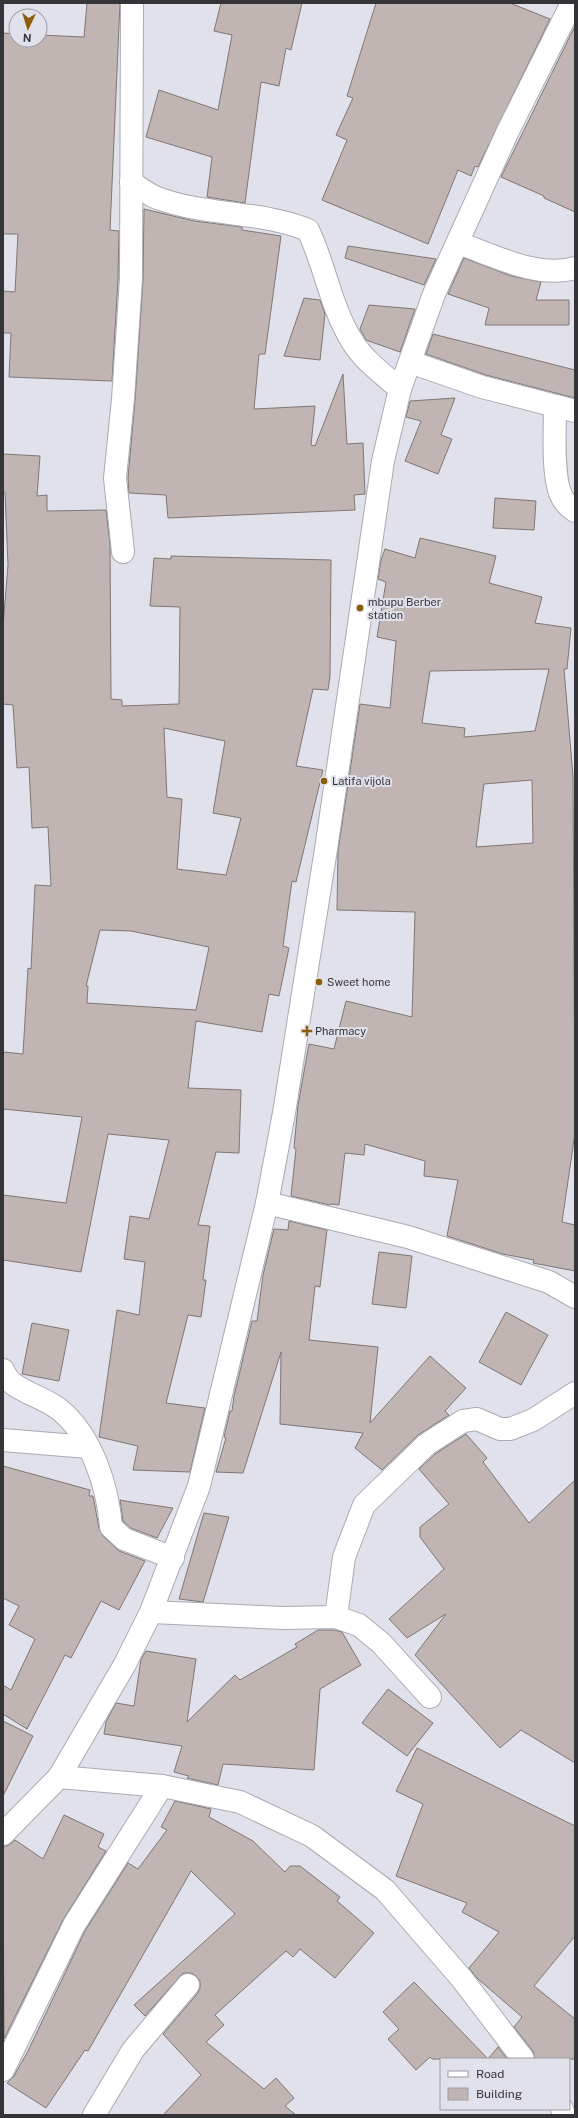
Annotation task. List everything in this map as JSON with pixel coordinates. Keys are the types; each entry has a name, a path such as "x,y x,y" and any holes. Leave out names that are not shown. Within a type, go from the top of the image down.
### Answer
{"street":[{"path":"123,552 115,478 123,400 131,279 132,3"},
{"path":"3,1834 59,1777 125,1664 151,1612 173,1558 198,1486 267,1203 284,1113 324,864 383,461 400,389 434,294 507,133 572,3"},
{"path":"131,182 159,199 202,210 290,223 308,230 314,242 330,291 352,341 371,365 400,389"},
{"path":"458,243 523,266 548,271 575,268"},
{"path":"410,362 482,387 565,408 557,480 560,495 567,506 575,511"},
{"path":"267,1203 408,1237 549,1282 575,1297"},
{"path":"3,1370 11,1382 59,1410 78,1430 100,1472 110,1506 111,1527 124,1539 173,1558"},
{"path":"336,1617 344,1557 364,1505 427,1444 463,1421 477,1419 500,1429 510,1429 533,1420 575,1393"},
{"path":"3,1440 88,1447"},
{"path":"151,1612 269,1617 336,1617 359,1625 381,1643 430,1697"},
{"path":"59,1777 162,1786 240,1802 312,1836 385,1890 462,1979 522,2058"},
{"path":"3,2070 74,1925 162,1786"},
{"path":"94,2115 133,2050 188,1985"}],"building":[{"path":"87,3 120,3 110,230 119,231 118,279 112,381 9,377 11,333 3,333 3,291 15,292 18,234 3,234 3,33 8,33 8,48 48,48 48,35 84,37"},
{"path":"221,3 302,3 291,50 286,48 279,86 261,82 245,203 207,197 212,157 146,137 159,90 218,110 232,35 214,31"},
{"path":"376,3 510,3 550,19 478,167 475,166 471,176 458,170 428,244 322,200 347,140 336,135 353,98 347,96"},
{"path":"574,28 575,212 544,198 544,196 501,177"},
{"path":"144,209 194,221 242,227 242,230 281,236 265,354 259,354 254,409 315,406 311,445 315,446 343,374 347,444 363,443 365,494 354,495 355,510 168,518 166,495 129,493 128,478 143,280"},
{"path":"348,246 436,259 424,285 345,258"},
{"path":"464,258 511,276 541,282 536,300 569,300 569,325 485,325 489,308 448,294"},
{"path":"304,298 320,300 325,314 320,360 284,356"},
{"path":"369,305 415,309 400,352 366,340 360,329"},
{"path":"433,334 575,370 575,398 486,375 426,354"},
{"path":"455,398 441,435 452,439 438,474 405,461 421,421 406,417 410,401"},
{"path":"3,454 40,456 37,496 47,495 47,511 106,510 110,544 111,699 122,700 122,706 179,704 180,607 150,606 154,558 171,559 171,556 331,560 330,676 328,690 313,689 296,766 323,770 296,882 292,881 283,946 289,948 279,996 269,994 262,1032 196,1021 188,1088 241,1090 239,1153 216,1152 198,1225 210,1226 203,1280 206,1280 201,1317 188,1315 166,1403 205,1408 190,1472 133,1470 138,1446 99,1437 117,1310 139,1315 145,1262 124,1259 130,1216 149,1219 169,1140 108,1134 81,1272 3,1260 3,1195 66,1203 82,1117 3,1109 3,1052 23,1054 28,968 31,969 35,885 51,886 48,827 32,828 29,767 17,768 13,705 3,704 3,626 8,565 5,492 3,492","holes":["164,728 225,741 213,813 241,818 226,875 177,869 182,799 167,797","100,930 131,931 209,947 196,1010 87,1003 88,986 86,986"]},
{"path":"495,498 536,501 534,530 493,528"},
{"path":"420,538 496,556 489,583 542,597 535,623 571,628 567,669 564,669 573,776 575,1133 562,1222 575,1225 575,1271 533,1263 534,1260 503,1254 447,1236 458,1180 424,1176 425,1161 365,1144 364,1155 345,1153 339,1205 330,1205 291,1196 296,1149 294,1148 298,1105 309,1044 334,1049 346,1001 412,1017 415,912 337,910 338,851 360,704 390,708 396,641 377,637 386,582 378,579 381,560 385,549 415,558","holes":["549,669 535,731 464,737 465,728 422,723 430,671","532,780 533,843 476,847 484,784"]},
{"path":"289,1221 327,1230 320,1287 315,1286 309,1340 378,1347 370,1423 430,1356 466,1388 445,1411 449,1415 418,1435 382,1470 355,1448 363,1433 280,1424 281,1352 243,1473 216,1472 226,1438 224,1437 230,1411 232,1411 234,1396 252,1321 257,1321 263,1275 274,1229 288,1230"},
{"path":"379,1252 412,1256 406,1308 372,1304"},
{"path":"506,1312 548,1335 521,1385 479,1362"},
{"path":"32,1323 69,1330 59,1381 22,1374"},
{"path":"466,1434 487,1458 483,1462 529,1523 575,1480 575,1763 521,1730 500,1748 415,1655 446,1614 407,1638 389,1619 444,1569 420,1537 420,1527 449,1504 419,1469 435,1454"},
{"path":"3,1466 90,1490 89,1496 93,1496 99,1528 103,1536 119,1551 145,1561 119,1610 101,1601 71,1658 65,1655 27,1729 3,1714 3,1685 11,1690 35,1639 9,1625 19,1606 3,1598"},
{"path":"120,1500 173,1508 157,1538 131,1528 123,1521"},
{"path":"204,1513 229,1517 203,1602 179,1599"},
{"path":"318,1630 334,1630 342,1632 361,1665 320,1689 314,1770 223,1764 218,1785 187,1778 189,1776 174,1772 182,1746 104,1734 106,1722 116,1703 134,1706 141,1659 146,1651 196,1659 187,1722 235,1675 240,1680 297,1647 295,1644"},
{"path":"388,1689 433,1723 407,1756 362,1723"},
{"path":"3,1721 33,1736 3,1796"},
{"path":"417,1748 575,1826 575,1936 534,1986 575,2019 575,2059 535,2058 533,2051 514,2027 522,2017 478,1979 469,1968 499,1932 462,1912 467,1903 396,1876 423,1804 396,1791"},
{"path":"175,1801 211,1809 209,1817 253,1841 285,1872 290,1866 300,1866 340,1897 337,1901 374,1933 335,1978 300,1949 293,1957 286,1951 215,2015 224,2025 206,2042 264,2089 276,2078 294,2098 285,2106 296,2115 163,2115 201,2075 163,2034 198,1993 200,1981 191,1973 183,1973 145,2016 134,2005 235,1914 191,1871 88,2051 85,2050 46,2108 7,2083 14,2076 28,2051 85,1931 128,1863 138,1869 167,1830 161,1827"},
{"path":"64,1815 104,1834 98,1847 106,1851 63,1920 4,2039 3,1846 7,1846 15,1840 43,1859"},
{"path":"414,1982 487,2058 432,2059 430,2057 416,2070 388,2039 399,2029 383,2012"},
{"path":"498,2047 506,2058 489,2058"}],"place":[{"name":"mbupu Berber station","path":"360,608"},
{"name":"Latifa vijola","path":"324,781"},
{"name":"Sweet home","path":"319,982"},
{"name":"Pharmacy","path":"307,1031"}]}
